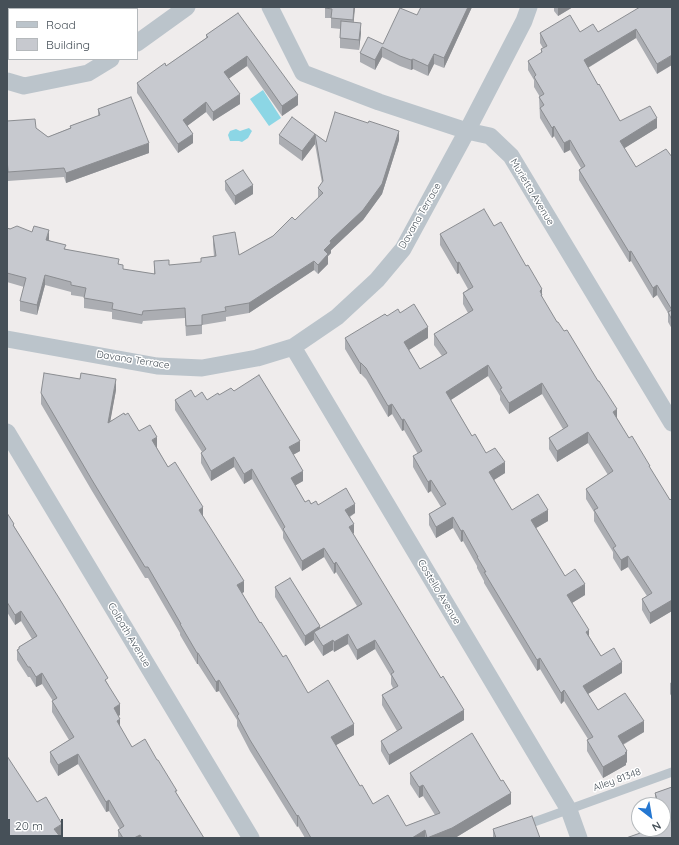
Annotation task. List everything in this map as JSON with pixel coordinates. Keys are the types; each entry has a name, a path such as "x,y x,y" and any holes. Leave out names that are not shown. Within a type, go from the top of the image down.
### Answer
{"street":[{"path":"138,42 187,7"},
{"name":"Murietta Avenue","path":"270,7 303,73 379,102 468,131 490,136 511,156 672,423"},
{"name":"Davana Terrace","path":"7,339 157,366 202,368 257,358 293,347 337,317 377,280 403,249 468,131 524,21 529,7"},
{"path":"7,80 24,86 88,73 109,60"},
{"name":"Costello Avenue","path":"293,347 569,810 579,838"},
{"name":"Colbath Avenue","path":"7,432 251,838"}],"lane":[{"name":"Alley 81348","path":"512,830 672,772"}],"water":[{"path":"263,90 281,118 269,126 250,99"},
{"path":"249,128 252,131 248,138 242,142 230,141 228,135 230,131 236,129 240,131"}],"building":[{"path":"7,7 79,7 8,8 7,28"},
{"path":"325,7 354,7 353,20 331,18 332,9"},
{"path":"421,7 468,7 444,58 434,54 428,66 413,59 411,60 400,56 382,47 375,60 360,53 368,37 383,44 400,8 417,15"},
{"path":"640,7 672,7 672,55 657,64 636,29 584,60 620,121 650,106 657,118 620,141 636,167 666,149 672,157 672,310 657,285 653,288 631,251 629,252 579,170 585,166 570,140 564,143 554,126 552,128 540,108 544,105 539,97 544,94 534,77 536,75 528,61 542,52 541,49 547,46 540,33 570,15 580,32 593,24 598,32"},
{"path":"238,13 298,95 282,106 247,56 224,72 240,94 213,112 206,102 183,120 193,134 178,144 137,83 165,63 166,66 208,37 206,35"},
{"path":"341,21 361,23 359,40 340,38"},
{"path":"131,97 149,143 66,173 64,168 8,172 7,121 35,119 36,128 48,137 71,128 70,126 100,115 98,109"},
{"path":"335,112 399,131 382,184 363,210 330,241 331,243 324,250 328,254 318,265 314,261 249,303 225,307 226,311 202,315 202,325 186,326 185,308 143,311 142,315 112,309 113,303 84,298 86,288 71,285 71,282 45,275 37,305 20,301 26,278 7,273 7,228 10,229 17,226 32,232 34,226 49,230 46,240 66,245 64,249 119,259 118,264 123,265 123,269 155,274 154,261 169,260 169,265 201,262 201,258 216,256 213,236 235,232 239,255 273,236 292,217 295,220 323,193 318,188 323,181 315,134 326,142"},
{"path":"292,117 315,134 302,151 279,135"},
{"path":"243,170 253,185 235,196 225,181"},
{"path":"484,209 494,226 501,222 526,266 528,265 542,289 540,291 541,295 557,322 564,331 567,330 617,409 613,412 629,438 632,436 670,500 672,500 672,600 650,613 642,599 652,593 628,556 621,560 613,548 616,546 594,510 598,508 586,489 613,471 588,432 557,451 549,438 568,426 542,383 509,403 488,365 446,392 472,436 475,434 486,453 495,448 505,462 489,472 512,510 538,494 548,510 531,520 565,576 575,569 585,584 567,595 589,630 586,632 601,656 614,648 622,662 583,686 598,710 625,693 644,721 618,736 627,751 625,753 626,754 603,767 587,740 593,737 564,690 561,693 540,658 537,660 484,572 486,572 463,530 461,531 453,517 436,527 429,514 446,504 431,480 428,482 413,456 422,451 404,419 402,420 392,404 388,406 366,368 360,363 345,338 385,314 387,316 398,309 400,313 414,304 428,327 404,342 420,369 447,353 434,334 473,310 463,293 473,287 459,262 457,263 440,234"},
{"path":"672,310 672,320 668,312"},
{"path":"44,373 80,379 81,373 116,379 108,423 124,413 125,415 128,413 139,431 150,425 157,437 152,440 168,467 175,462 203,507 199,510 244,581 237,585 283,657 286,655 308,693 328,680 354,724 331,737 360,786 362,785 373,804 388,795 406,826 440,813 423,785 419,787 410,773 472,733 501,781 503,780 511,793 452,828 427,838 425,830 412,838 311,838 250,740 237,716 239,714 219,680 216,682 197,653 148,567 145,567 41,393"},
{"path":"259,375 300,441 289,447 303,471 291,478 305,502 309,500 311,504 316,501 318,505 346,488 355,504 345,510 354,524 349,527 441,678 443,676 464,710 389,755 381,741 402,728 382,695 398,686 391,674 394,672 375,640 357,650 348,634 323,646 314,632 362,604 336,562 334,564 324,548 302,561 283,529 285,527 252,469 244,474 234,457 211,471 201,453 206,449 175,400 191,390 195,397 202,392 207,400 218,393 219,395 231,388 234,391"},
{"path":"7,513 108,678 105,680 120,704 114,708 120,719 117,721 132,747 145,739 204,838 142,838 140,835 134,838 123,838 118,830 124,826 109,800 106,802 78,754 58,765 50,752 74,737 52,701 57,698 42,673 36,677 17,650 19,647 37,636 21,611 15,615 7,602"},
{"path":"290,578 320,626 305,636 275,587"},
{"path":"7,756 37,802 46,797 62,824 54,829 61,838 7,838"},
{"path":"672,787 672,838 626,838 631,836 671,837 671,797 656,797 655,793"},
{"path":"532,816 540,838 496,838 493,829"}]}
